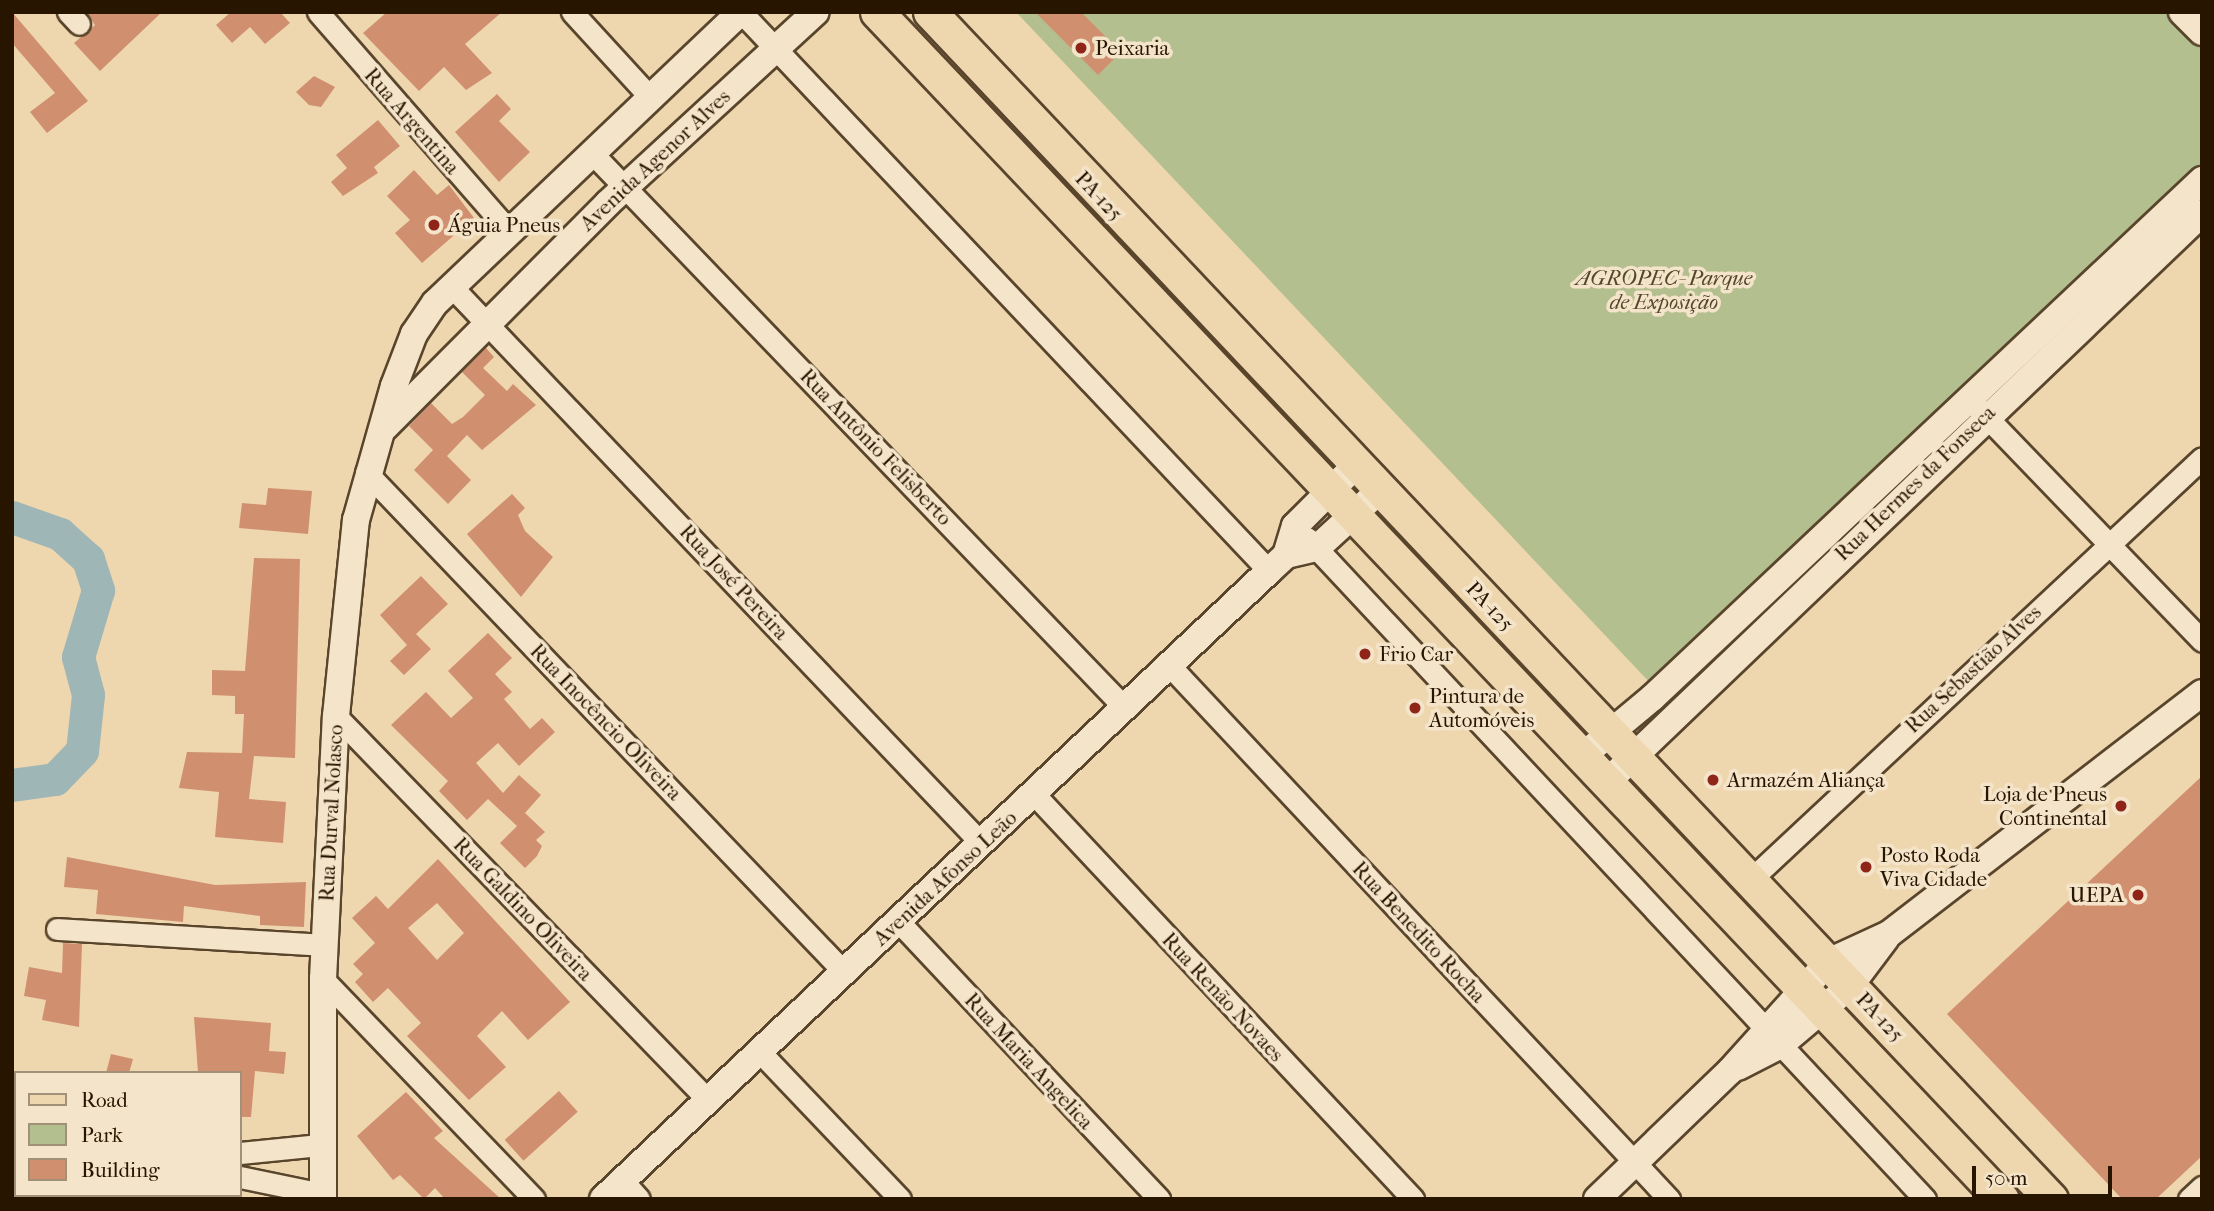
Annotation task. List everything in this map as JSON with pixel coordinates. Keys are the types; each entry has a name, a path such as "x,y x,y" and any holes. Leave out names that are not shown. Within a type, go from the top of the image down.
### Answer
{"main road":[{"name":"PA-125","path":"877,12 1580,758 2002,1199"},
{"name":"PA-125","path":"930,12 1110,208 2051,1199"},
{"path":"1084,234 1110,208"},
{"path":"1223,377 1250,354"}],"street":[{"name":"Rua Argentina","path":"318,12 506,229"},
{"path":"572,12 650,97"},
{"name":"Rua Durval Nolasco","path":"322,1196 320,1145 323,979 336,716 366,472 414,334 451,286 506,229 741,12"},
{"path":"741,12 1278,563 1317,548 1380,490"},
{"name":"Avenida Agenor Alves","path":"381,431 487,321 627,186 816,12"},
{"path":"2182,12 2202,32"},
{"name":"Rua Antônio Felisberto","path":"591,152 627,186 1125,708"},
{"path":"1580,758 1977,407 2202,180"},
{"name":"Rua Hermes da Fonseca","path":"1605,784 1634,759 1670,716 1977,407 2202,213"},
{"name":"Rua José Pereira","path":"451,286 981,843"},
{"path":"1977,407 2202,641"},
{"name":"Rua Sebastião Alves","path":"1748,882 2107,542 2201,460"},
{"name":"Avenida Afonso Leão","path":"603,1199 631,1190 709,1101 762,1054 1278,563 1296,526 1356,465"},
{"name":"Rua Inocêncio Oliveira","path":"366,472 845,973"},
{"path":"1296,526 1925,1199"},
{"name":"Rua Benedito Rocha","path":"1169,665 1670,1199"},
{"path":"1597,1199 1730,1072 1839,974 2202,693"},
{"name":"Rua Galdino Oliveira","path":"336,716 709,1101"},
{"name":"Rua Renão Novaes","path":"1034,794 1413,1199"},
{"name":"Rua Maria Angelica","path":"898,922 1159,1199"},
{"path":"57,929 324,945"},
{"path":"323,979 534,1199"},
{"path":"762,1054 900,1199"},
{"path":"242,1153 320,1145"},
{"path":"242,1177 322,1196"},
{"path":"2189,1199 2202,1187"}],"green space":[{"name":"AGROPEC- Parque de Exposição","path":"1016,12 2171,12 2202,43 2202,165 1654,687"}],"building":[{"path":"12,12 88,101 47,133 30,112 55,93 12,43"},
{"path":"86,12 162,12 100,71 74,43 95,25"},
{"path":"231,12 280,12 290,23 265,44 250,27 232,43 216,25"},
{"path":"387,12 502,12 465,44 492,73 466,90 444,67 419,91 363,33"},
{"path":"1035,12 1081,12 1121,52 1098,75"},
{"path":"314,76 335,87 321,107 309,105 296,92"},
{"path":"497,94 511,109 499,121 530,152 499,182 455,132"},
{"path":"378,120 400,146 374,167 378,173 343,196 331,182 347,168 336,155"},
{"name":"Águia Pneus","path":"414,170 437,195 449,185 474,218 422,263 395,233 410,220 387,196"},
{"path":"486,348 494,357 483,368 507,391 513,384 536,405 482,450 467,435 447,456 471,480 448,504 414,470 433,450 409,426 431,403 452,424 485,395 462,372"},
{"path":"268,488 312,491 308,534 239,528 242,503 266,505"},
{"path":"512,494 525,508 518,515 525,531 553,557 521,597 467,534"},
{"path":"254,558 300,559 295,758 254,756 249,799 286,802 283,843 215,837 219,792 179,788 187,752 242,753 244,714 235,714 235,696 212,695 212,670 245,671"},
{"path":"421,576 448,604 416,634 431,649 404,675 390,661 407,645 380,615"},
{"path":"488,633 512,658 495,674 512,692 504,699 530,729 542,718 555,732 519,766 498,743 476,763 503,793 519,775 541,795 525,813 545,832 536,840 542,846 537,856 525,868 500,843 517,826 488,799 467,820 439,791 448,781 391,725 426,692 451,718 473,698 448,671"},
{"name":"UEPA","path":"2202,776 2202,1156 2156,1199 2122,1199 1947,1014"},
{"path":"67,857 215,885 306,882 304,927 260,925 260,916 184,906 183,922 96,914 98,890 64,887"},
{"path":"438,859 570,1002 528,1040 502,1011 477,1036 506,1067 469,1100 407,1036 421,1023 388,988 373,1002 355,982 363,974 353,964 375,943 352,918 376,896 388,909","holes":["437,903 464,933 437,960 408,928"]},
{"path":"63,943 82,944 79,1027 42,1020 46,1000 24,996 29,967 62,973"},
{"path":"194,1017 271,1023 269,1051 286,1052 284,1074 255,1071 251,1117 242,1117 242,1071 198,1071"},
{"path":"111,1054 133,1059 130,1071 107,1071"},
{"path":"559,1091 578,1112 523,1161 505,1140"},
{"path":"406,1092 443,1131 434,1138 501,1199 445,1199 435,1188 424,1199 400,1175 393,1180 357,1136"}],"waterway":[{"path":"12,517 60,534 88,559 98,590 78,657 88,695 82,751 55,779 12,785"}],"place":[{"name":"Peixaria","path":"1081,48"},
{"name":"Águia Pneus","path":"434,225"},
{"name":"Frio Car","path":"1365,654"},
{"name":"Pintura de Automóveis","path":"1415,708"},
{"name":"Armazém Aliança","path":"1713,780"},
{"name":"Loja de Pneus Continental","path":"2121,806"},
{"name":"Posto Roda Viva Cidade","path":"1866,867"},
{"name":"UEPA","path":"2138,895"}]}
